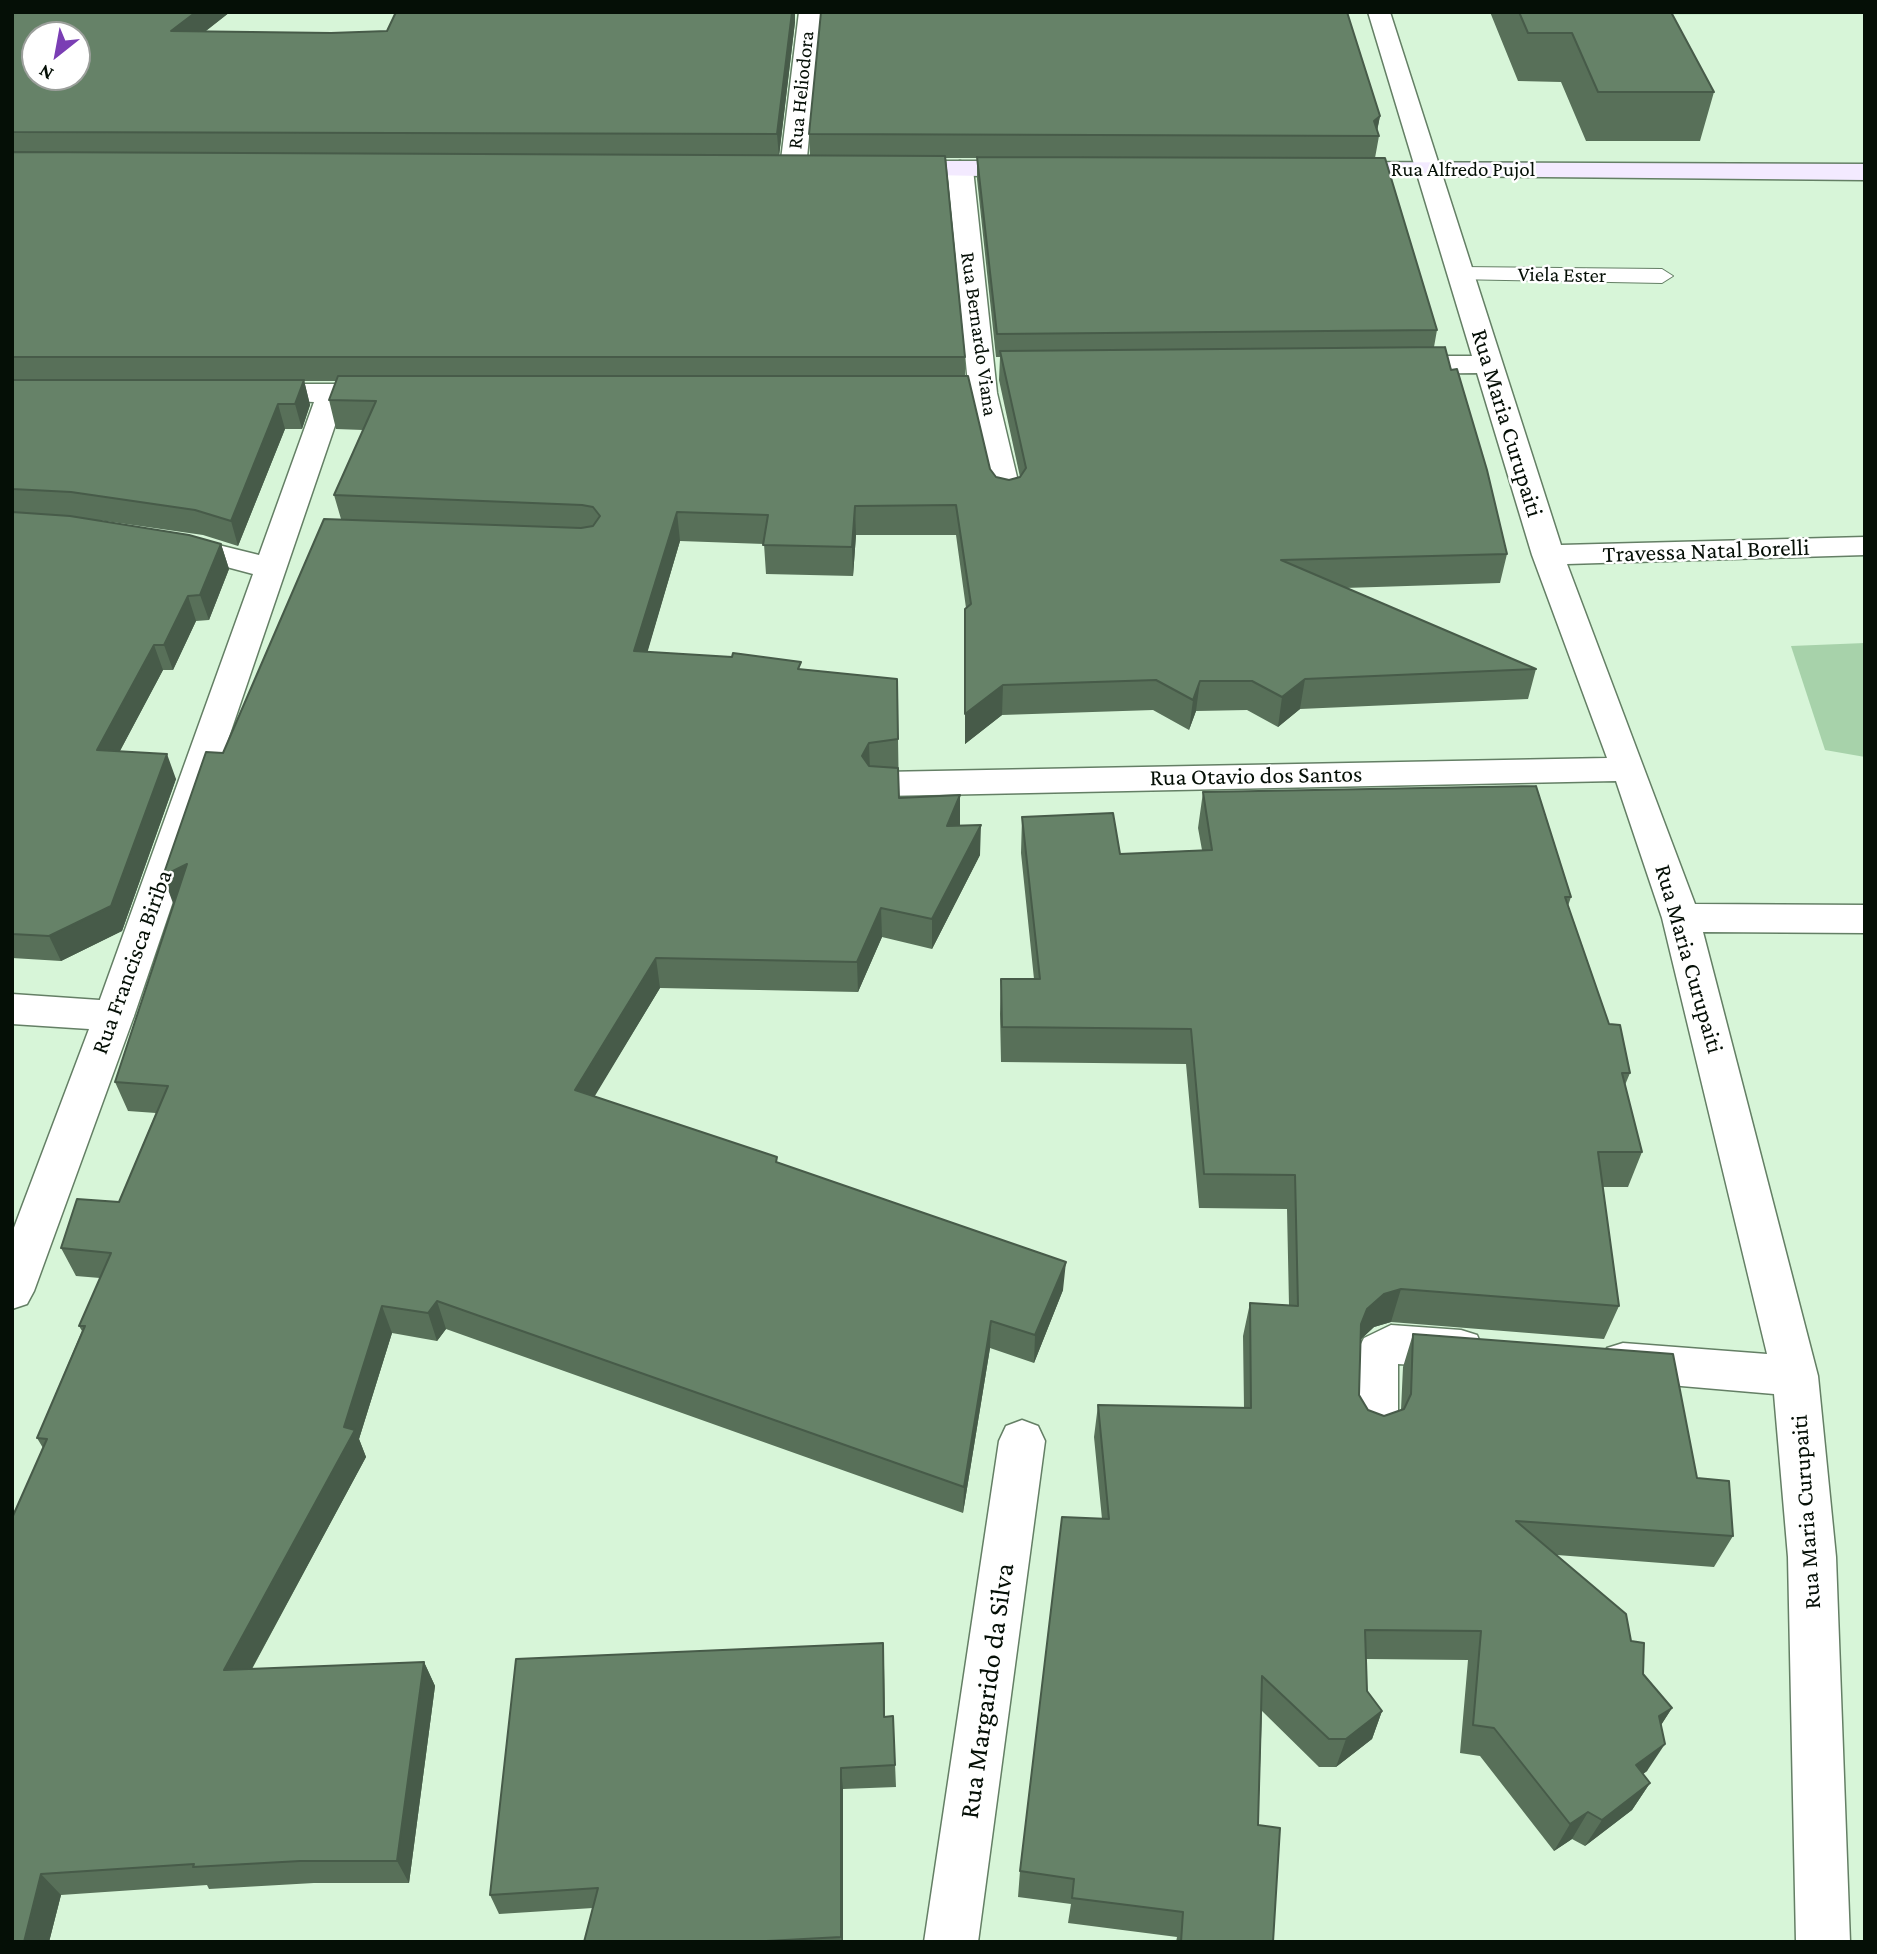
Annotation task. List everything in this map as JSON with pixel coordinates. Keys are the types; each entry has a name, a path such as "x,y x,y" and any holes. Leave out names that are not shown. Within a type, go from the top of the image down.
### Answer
{"main road":[{"path":"768,168 821,168"},
{"path":"863,169 1057,169"},
{"name":"Rua Alfredo Pujol","path":"1307,170 1865,172"}],"street":[{"name":"Rua Heliodora","path":"788,12 810,12 793,168"},
{"name":"Rua Maria Curupaiti","path":"1379,12 1548,555 1629,769 1681,918 1795,1376 1812,1557 1823,1942"},
{"name":"Rua Bernardo Viana","path":"960,169 1007,498"},
{"path":"1364,365 1488,364"},
{"path":"900,393 991,377"},
{"path":"234,393 415,393"},
{"name":"Rua Francisca Biriba","path":"12,1291 114,1016 270,569 297,534 332,393"},
{"path":"144,538 203,548 270,569"},
{"name":"Travessa Natal Borelli","path":"1548,555 1865,546"},
{"name":"Rua Otavio dos Santos","path":"883,784 1629,769"},
{"path":"1681,918 1865,919"},
{"path":"12,1009 114,1016"},
{"path":"1375,1426 1376,1358 1391,1344 1499,1352"},
{"path":"1579,1358 1795,1376"},
{"name":"Rua Margarido da Silva","path":"951,1942 1022,1441"}],"lane":[{"name":"Viela Ester","path":"1461,275 1662,276"}],"shaded area":[{"path":"1669,12 1865,12 1865,14 1670,15"},
{"path":"1865,643 1865,757 1825,750 1791,646"}],"building":[{"path":"12,12 196,12 171,31 331,33 387,31 396,12 792,12 777,134 12,132"},
{"path":"821,12 1347,12 1380,116 1374,121 1379,136 809,134"},
{"path":"1519,12 1671,12 1714,92 1598,92 1572,33 1528,33"},
{"path":"12,152 945,156 965,357 12,357"},
{"path":"977,157 1385,158 1437,330 997,334"},
{"path":"1445,347 1451,370 1457,369 1487,470 1507,554 1281,560 1536,669 1305,679 1282,697 1252,681 1200,681 1193,700 1156,680 1003,685 965,714 965,609 971,604 956,505 855,506 852,547 763,545 768,515 677,512 634,651 732,657 733,653 801,662 798,669 897,679 898,739 869,743 862,756 869,766 898,768 899,798 960,795 947,826 981,825 932,919 881,908 857,962 656,958 575,1090 777,1157 776,1162 1066,1262 1035,1335 991,1321 964,1487 437,1301 428,1313 382,1306 344,1427 355,1430 224,1670 424,1662 397,1861 300,1861 193,1867 194,1864 41,1874 24,1942 12,1942 12,1518 47,1439 37,1438 85,1326 79,1326 111,1253 61,1248 77,1199 119,1202 168,1086 115,1082 187,864 163,876 206,752 223,753 324,519 581,528 593,526 600,516 593,507 582,505 334,495 376,401 329,400 338,376 968,376 990,469 996,477 1009,480 1020,477 1026,468 1000,351"},
{"path":"12,380 304,380 295,404 278,404 231,521 195,510 71,492 12,489"},
{"path":"12,512 70,516 189,535 221,544 200,595 188,596 164,645 154,645 97,750 167,754 111,906 49,936 12,934"},
{"path":"1536,786 1571,897 1565,897 1609,1024 1620,1025 1630,1073 1622,1073 1642,1152 1598,1152 1619,1306 1401,1289 1384,1294 1367,1309 1361,1324 1359,1395 1368,1410 1384,1416 1404,1409 1411,1394 1413,1334 1673,1354 1697,1478 1729,1481 1733,1536 1516,1521 1626,1614 1631,1641 1644,1643 1643,1674 1672,1708 1659,1716 1665,1744 1636,1765 1650,1783 1602,1820 1588,1812 1570,1824 1494,1728 1473,1725 1481,1631 1365,1630 1367,1691 1382,1711 1346,1739 1329,1739 1262,1676 1258,1825 1280,1828 1273,1942 1181,1942 1183,1912 1072,1898 1074,1879 1020,1871 1062,1517 1109,1519 1098,1405 1251,1408 1250,1303 1298,1306 1295,1175 1204,1174 1191,1029 1002,1027 1001,979 1040,979 1022,817 1113,813 1120,854 1212,850 1203,792"},
{"path":"883,1643 884,1717 893,1716 895,1765 841,1768 841,1937 748,1942 584,1942 598,1888 490,1895 516,1659"}]}
